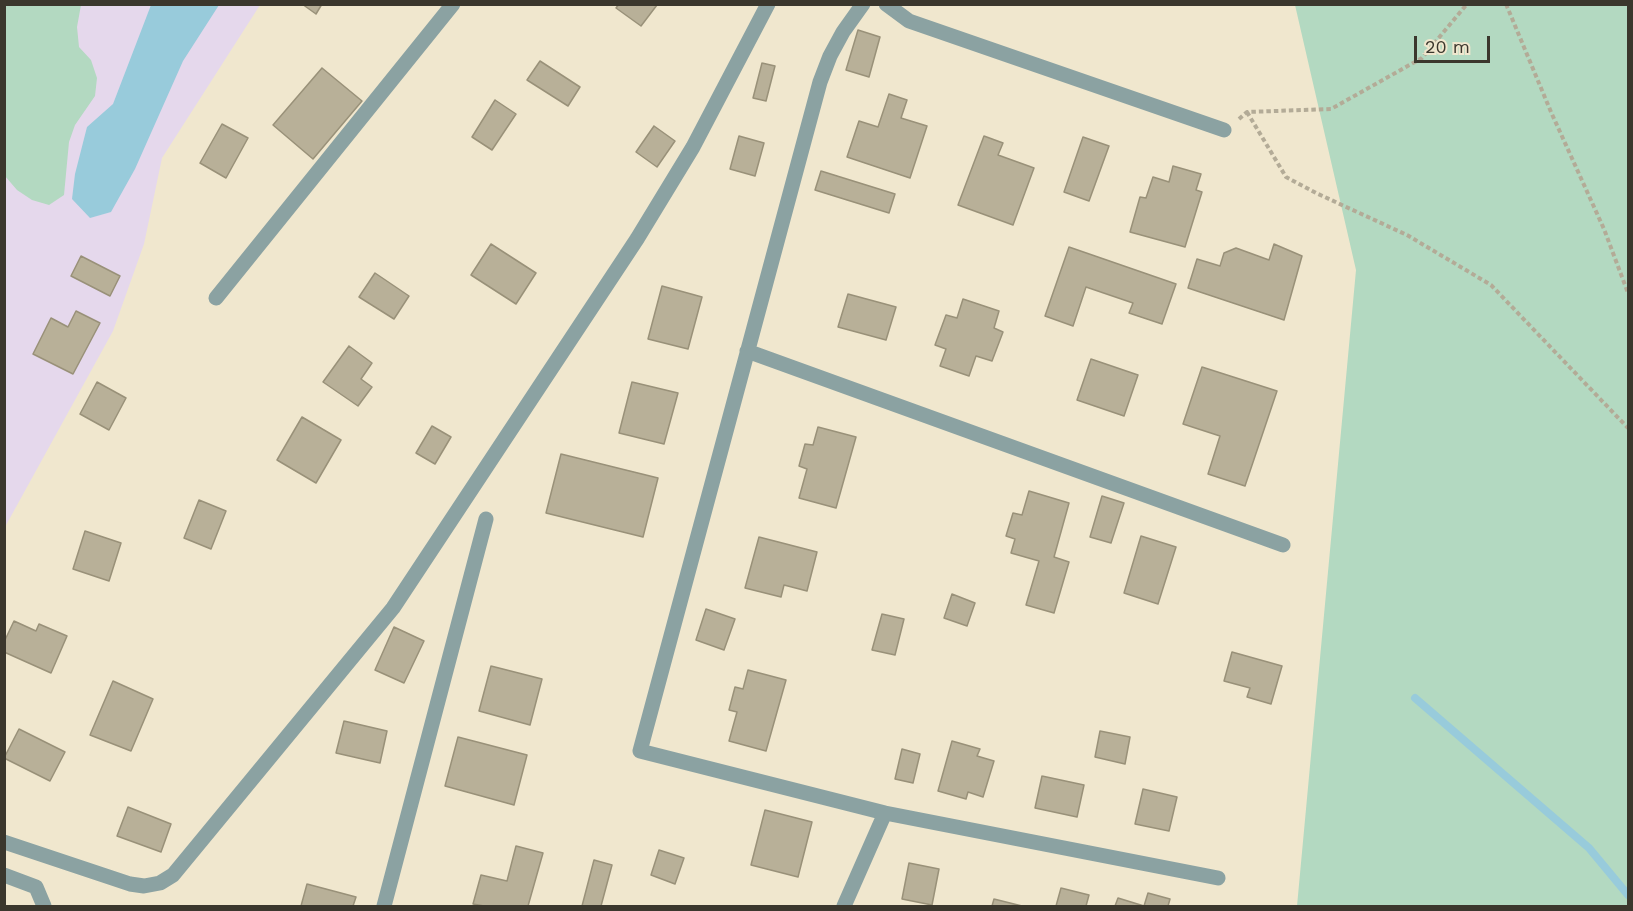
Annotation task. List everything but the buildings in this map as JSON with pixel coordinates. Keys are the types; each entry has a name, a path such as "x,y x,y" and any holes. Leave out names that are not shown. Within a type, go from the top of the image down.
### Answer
{"street":[{"path":"216,298 453,4"},
{"path":"4,842 130,884 144,886 160,883 173,875 393,608 637,239 693,147 768,4"},
{"path":"863,4 843,32 820,82 640,751 885,813 1218,878"},
{"path":"886,4 909,21 1224,130"},
{"path":"747,351 1283,545"},
{"path":"384,906 486,519"},
{"path":"844,906 885,813"},
{"path":"4,875 36,887 44,906"}],"path":[{"path":"1224,130 1247,112 1331,109 1422,58 1467,4"},
{"path":"1506,4 1551,112 1605,229 1629,293"},
{"path":"1247,112 1286,177 1407,235 1491,285 1629,428"}],"shaded area":[{"path":"5,5 260,5 162,158 144,244 113,331 5,527"}],"green space":[{"path":"4,5 81,5 77,27 79,47 91,60 97,78 95,96 75,125 69,142 64,195 49,205 32,200 17,190 5,176"},
{"path":"1295,5 1628,5 1628,906 1297,906 1356,270"}],"water":[{"path":"151,5 219,5 183,61 135,169 111,212 90,218 72,199 75,174 87,127 113,104"}],"waterway":[{"path":"1415,698 1589,848 1628,895"}]}
